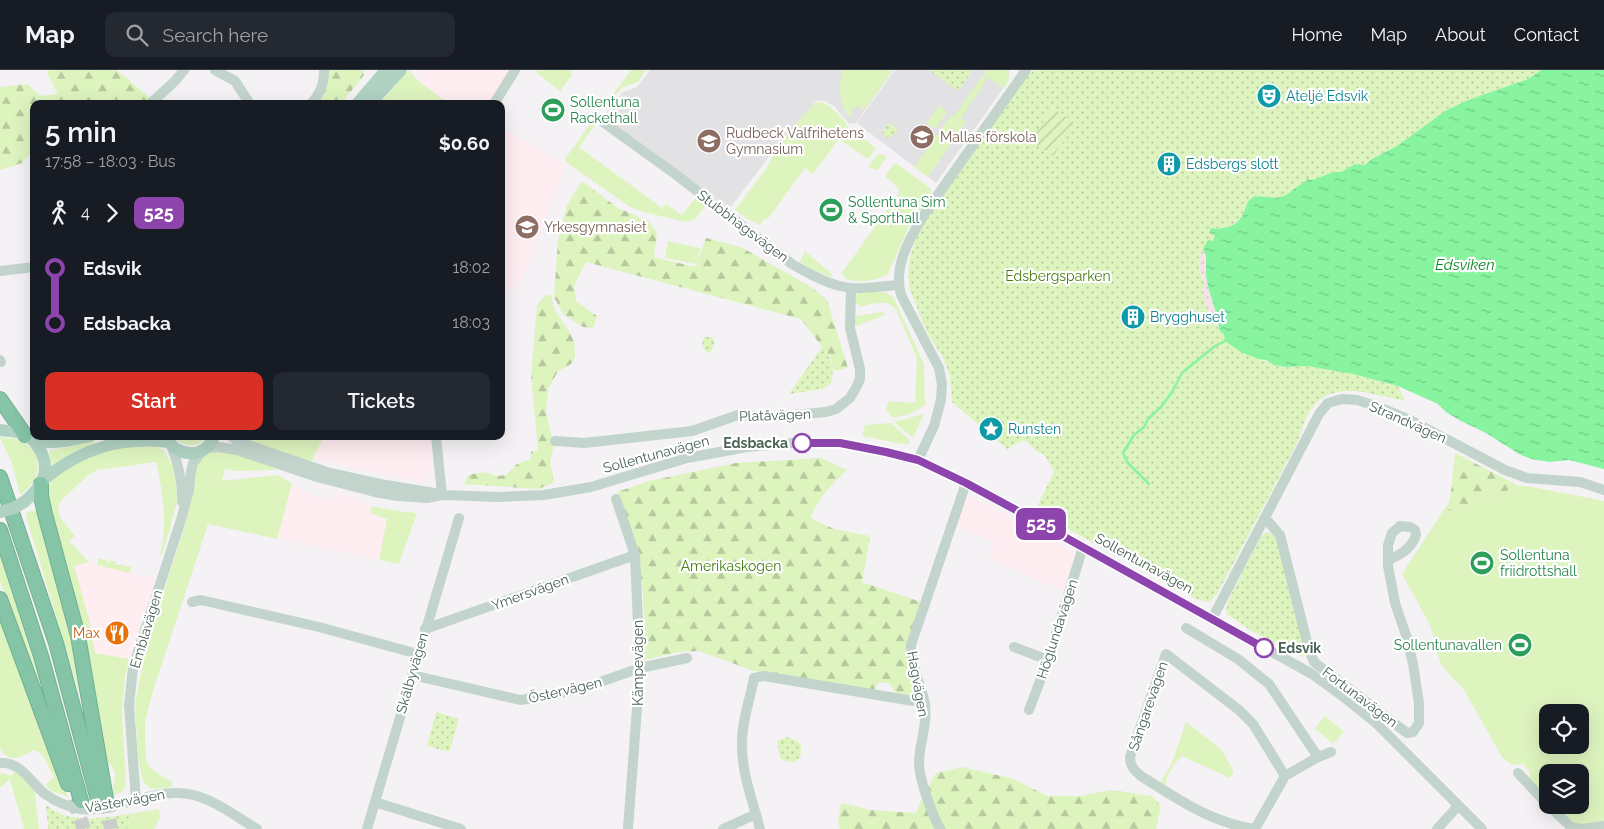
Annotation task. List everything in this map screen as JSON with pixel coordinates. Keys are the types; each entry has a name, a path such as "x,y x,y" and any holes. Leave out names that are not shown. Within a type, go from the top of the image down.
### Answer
{"highway":[{"path":"0,399 27,436"},
{"path":"0,477 56,643 102,799 78,636 45,514 41,496 42,482"},
{"path":"0,530 41,656 77,800 0,599"}],"main road":[{"path":"364,100 386,70"},
{"path":"387,86 396,70"},
{"path":"366,100 387,86 401,70"},
{"path":"0,430 30,437"},
{"path":"32,440 43,454 45,467 42,482"},
{"path":"36,440 51,443 68,440"},
{"path":"0,512 14,508 24,502 58,467 95,448 118,443 148,440 168,441 179,452 195,454 205,450 211,440"}],"street":[{"path":"154,100 184,70"},
{"path":"215,70 235,82 247,100"},
{"path":"314,100 322,87 324,70"},
{"path":"364,100 380,70"},
{"path":"496,100 515,70"},
{"path":"918,460 934,426 941,400 942,384 940,368 906,308 898,285 902,258 910,238 925,213 1026,70"},
{"name":"Stubbhagsvägen","path":"603,122 675,174 792,264 810,274 851,288 898,285"},
{"path":"0,272 30,268"},
{"name":"Platåvägen","path":"555,441 584,443 692,431 738,415 772,417 826,412 836,409 854,392 860,379 860,369 850,328 851,288"},
{"name":"Strandvägen","path":"1212,619 1319,414 1328,403 1342,399 1357,400 1386,410 1512,473 1527,478 1580,482 1604,490"},
{"name":"Sollentunavägen","path":"236,440 330,473 380,484 442,495 498,497 544,495 591,487 687,458 747,447 792,443 840,443 918,460 966,483 1312,674 1375,722 1482,829"},
{"path":"436,440 442,495"},
{"name":"Emblavägen","path":"168,441 178,463 181,479 182,500 180,520"},
{"name":"Sollentunavägen","path":"205,450 219,447 237,450 316,477 375,492 427,498 442,495"},
{"name":"Emblavägen","path":"136,800 128,706 133,667 189,490 193,463 205,450"},
{"name":"Hagvägen","path":"940,829 922,782 919,763 926,718 924,703 911,655 911,645 966,483"},
{"name":"Kämpevägen","path":"616,500 635,554 640,668 628,829"},
{"name":"Skälbyvägen","path":"367,829 459,518"},
{"name":"Fortunavägen","path":"1265,518 1280,535 1309,650 1314,662 1407,733 1413,732 1419,722 1419,703 1413,664 1394,603 1388,560"},
{"name":"Höglundavägen","path":"1029,710 1048,660 1083,547"},
{"name":"Ymersvägen","path":"425,629 635,554"},
{"path":"192,602 201,600 319,627 418,654"},
{"path":"1186,628 1238,659 1269,684 1318,757"},
{"path":"1014,648 1048,660"},
{"name":"Sångarevägen","path":"1255,829 1241,827 1188,806 1141,776 1130,764 1130,757 1166,654 1239,710 1253,724 1284,776"},
{"name":"Östervägen","path":"412,675 520,700 539,698 586,687 640,668 687,658"},
{"path":"760,829 745,772 741,745 754,678 764,676 924,703"},
{"path":"1255,829 1284,776 1330,752"},
{"name":"Västervägen","path":"0,763 12,764 18,767 45,794 63,804 79,809 92,809 176,792 209,800 256,829"},
{"path":"1518,773 1539,795"},
{"path":"375,802 461,829"},
{"path":"1437,829 1458,806"},
{"path":"723,829 756,814"},
{"path":"1557,814 1571,827 1581,829 1601,826"}],"shaded area":[{"path":"424,70 511,70 490,100 444,100 416,79"},
{"name":"Rudbeck Valfrihetens Gymnasium","path":"650,70 893,70 856,123 849,124 834,106 825,101 816,101 768,158 730,208 602,118 623,92 637,87"},
{"name":"Mallas förskola","path":"895,70 1009,70 1009,80 936,183 857,123"},
{"path":"505,131 514,133 566,166 518,289 505,290"},
{"path":"322,440 430,440 431,471 425,482 313,459"},
{"path":"292,484 316,498 327,499 336,492 372,505 370,513 387,519 379,560 277,539"},
{"path":"967,494 1079,555 1067,592 990,559 995,542 955,526"},
{"path":"89,562 138,577 156,577 129,659 95,654 89,619 74,566"}],"green space":[{"path":"50,70 117,70 151,99 30,100 30,154 22,163 0,170 0,87 27,84 40,96 58,94 47,73"},
{"path":"329,70 362,70 364,75 344,100 320,100 328,80"},
{"path":"409,70 416,79 444,100 383,100"},
{"path":"538,70 571,70 570,72 573,74 560,91 536,72"},
{"path":"631,70 646,70 638,82 623,87 609,102 608,101"},
{"path":"843,70 893,70 864,110 858,106 855,107 851,117 848,116 841,99 840,83"},
{"path":"929,70 973,70 958,91"},
{"path":"986,70 1008,70 1009,80 1003,88 983,74"},
{"name":"Edsbergsparken","path":"1035,70 1541,70 1528,79 1468,100 1445,111 1397,146 1372,159 1365,165 1355,164 1341,172 1334,172 1312,180 1308,179 1286,195 1277,198 1255,196 1242,215 1233,224 1228,227 1211,228 1209,233 1215,235 1213,242 1208,241 1204,248 1199,267 1205,286 1202,289 1208,313 1219,330 1258,359 1284,367 1304,366 1330,369 1398,386 1405,401 1348,391 1323,397 1313,407 1305,421 1297,443 1217,594 1209,602 1198,600 1035,511 1054,472 1044,454 1038,452 1024,440 1007,449 952,402 950,376 943,358 926,330 910,290 908,273 910,257 917,236 930,213 1027,76"},
{"path":"982,76 987,79 961,118 966,122 928,177 914,167 951,115 954,116"},
{"path":"816,102 829,106 846,123 845,125 876,148 868,159 839,139 813,174 805,168 767,220 765,218 760,225 746,218 735,210 768,166 775,151"},
{"path":"939,106 947,112 935,129 927,123"},
{"path":"1053,108 1076,124 1053,156 1031,140"},
{"path":"591,123 595,125 579,147 662,208 666,204 682,215 696,197 706,204 700,213 689,222 686,222 640,211 630,207 566,162 565,159"},
{"path":"889,123 898,129 890,139 882,133"},
{"path":"880,154 886,156 886,158 878,169 875,170 868,167 875,157"},
{"path":"894,164 897,164 930,188 932,193 907,230 888,274 868,281 847,279 841,274 898,195 899,189 886,177 886,174"},
{"path":"582,181 618,208 648,221 657,232 654,257 695,267 706,238 741,247 811,287 827,300 848,368 834,371 831,359 801,319 586,262 574,286 576,301 597,316 593,328 583,327 563,314 554,297 558,240 567,205"},
{"path":"668,241 700,248 696,264 665,258"},
{"path":"805,251 833,275 831,277 819,272 800,261"},
{"path":"860,292 882,292 893,297 924,364 925,405 909,414 892,417 886,409 889,401 915,403 917,358 896,310 884,303 875,303 861,307 855,302 855,297"},
{"path":"551,294 556,312 573,339 575,347 575,357 571,364 558,371 548,389 546,414 554,445 550,461 553,483 538,489 464,484 468,475 484,472 497,476 506,475 517,464 531,459 531,451 538,451 531,376 537,305 544,296"},
{"path":"885,313 884,315 857,326 854,324 855,316"},
{"path":"705,337 712,337 714,341 709,353 702,346"},
{"path":"822,347 832,364 831,383 823,389 789,394"},
{"path":"924,414 913,438 894,422"},
{"path":"891,423 910,440 908,444 862,436 865,425"},
{"path":"0,437 21,441 31,448 35,455 37,469 35,477 27,490 20,495 12,464"},
{"path":"178,440 203,440 190,445"},
{"path":"250,440 322,440 313,459 308,463"},
{"path":"95,441 95,443 74,452 52,467 49,451"},
{"path":"154,445 165,452 173,467 176,483 177,503 162,555 160,555 164,531 164,508 156,462 97,470 87,476 58,505 59,516 75,536 69,541 89,562 74,566 89,619 95,653 129,659 125,677 122,710 126,785 122,792 112,796 115,774 112,766 108,763 100,739 87,661 66,561 46,498 52,478 64,469 112,448"},
{"path":"219,451 246,456 278,470 234,471 225,469 222,481 278,475 292,484 277,539 208,524 145,721 147,764 155,772 172,782 172,787 149,788 142,779 138,755 135,704 144,657 186,522 194,488 195,465 204,455"},
{"path":"1455,453 1519,486 1441,514 1450,501"},
{"name":"Amerikaskogen","path":"821,458 847,470 826,492 810,518 834,529 870,536 862,582 924,603 913,626 919,699 898,696 889,683 878,683 874,690 754,671 699,651 678,652 645,660 643,594 639,565 617,492 649,481 736,463"},
{"name":"Sollentunavallen","path":"1519,486 1604,501 1604,823 1580,827 1562,814 1589,814 1589,764 1539,764 1539,790 1531,782 1529,771 1523,764 1512,765 1502,757 1464,690 1441,665 1430,625 1402,574 1441,514"},
{"path":"372,506 417,513 399,564 379,560 387,519 370,513"},
{"path":"37,511 53,564 73,645 89,726 25,513"},
{"path":"1268,532 1276,536 1307,655 1302,657 1250,630 1227,614 1228,601 1261,536"},
{"path":"0,554 49,710 0,582"},
{"path":"99,558 106,560 106,562 110,560 116,562 116,565 132,566 129,573 97,565"},
{"path":"0,606 27,670 68,797 52,791 45,785 54,777 42,754 35,750 21,757 12,758 4,754 0,749"},
{"path":"436,712 459,719 449,752 427,746"},
{"path":"1325,716 1344,732 1333,744 1315,728"},
{"path":"1186,722 1221,749 1234,771 1230,778 1182,756 1168,776 1165,785 1166,790 1157,783 1160,782 1171,765"},
{"path":"786,737 797,741 801,746 800,757 795,762 785,761 780,758 777,741"},
{"path":"962,767 1014,779 1047,796 1081,796 1111,790 1152,796 1161,806 1156,829 840,829 838,823 841,803 871,810 916,813 936,773"},
{"path":"16,771 32,785 35,794 39,829 24,829 10,779 0,788 0,774 5,773 10,776"},
{"path":"46,805 65,815 76,818 97,818 130,814 127,829 48,829"},
{"path":"159,809 160,818 154,829 127,829 130,814"}],"sand":[{"path":"1203,249 1207,282 1218,320 1217,325 1208,313 1202,289 1203,276 1200,272 1199,259"}],"water":[{"name":"Edsviken","path":"1541,70 1604,70 1604,469 1569,460 1549,462 1531,459 1461,421 1446,412 1438,404 1398,386 1353,374 1307,366 1286,367 1274,365 1266,360 1241,352 1225,341 1224,334 1219,330 1206,276 1206,256 1203,249 1208,240 1213,241 1215,235 1209,233 1211,228 1226,228 1235,224 1249,201 1255,196 1277,198 1286,195 1308,179 1312,180 1334,172 1341,172 1355,164 1365,165 1372,159 1397,146 1445,111 1468,100 1528,79"}],"waterway":[{"path":"1149,484 1127,462 1123,453 1134,435 1144,427 1148,419 1161,407 1182,373 1215,346 1225,341"}],"tunnel":[{"path":"73,799 84,829"},
{"path":"106,799 111,829"}],"bus line":[{"name":"525","path":"802,443 840,443 918,460 1016,510 1264,648"}],"place":[{"name":"Ateljé Edsvik","path":"1269,96"},
{"name":"Sollentuna Rackethall","path":"553,110"},
{"name":"Mallas förskola","path":"922,137"},
{"name":"Rudbeck Valfrihetens Gymnasium","path":"709,141"},
{"name":"Edsbergs slott","path":"1169,164"},
{"name":"Sollentuna Sim & Sporthall","path":"831,210"},
{"name":"Yrkesgymnasiet","path":"527,227"},
{"name":"Brygghuset","path":"1133,317"},
{"name":"Runsten","path":"991,429"},
{"name":"Edsbacka","path":"802,443"},
{"name":"Sollentuna friidrottshall","path":"1482,563"},
{"name":"Max","path":"117,633"},
{"name":"Sollentunavallen","path":"1520,645"},
{"name":"Edsvik","path":"1264,648"}]}
